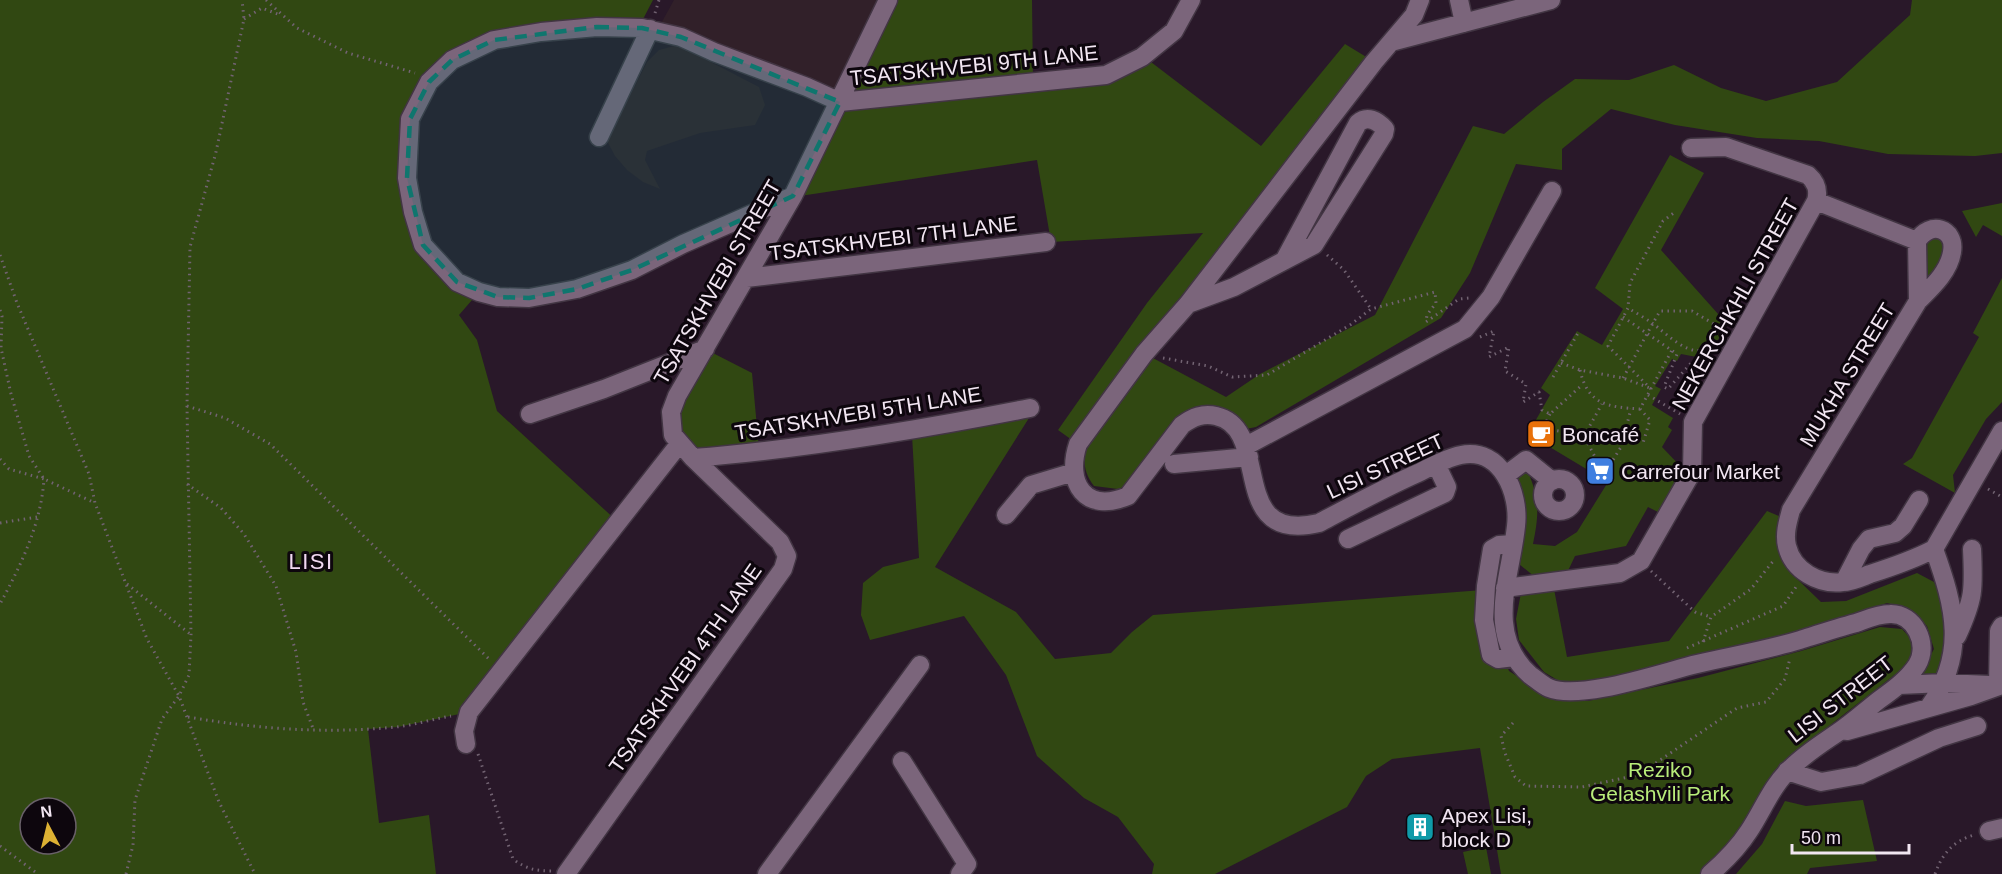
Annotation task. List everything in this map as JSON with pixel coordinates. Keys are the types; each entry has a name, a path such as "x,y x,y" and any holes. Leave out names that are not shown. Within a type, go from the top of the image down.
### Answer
{"street":[{"name":"TSATSKHVEBI STREET","path":"680,443 674,435 671,412 677,396 793,196 888,0"},
{"name":"TSATSKHVEBI 9TH LANE","path":"840,102 1106,75 1142,57 1174,30 1191,0"},
{"path":"1006,515 1031,485 1074,472 1074,458 1078,444 1144,354 1188,304 1390,42 1414,15 1420,0"},
{"path":"1459,0 1464,23"},
{"path":"1390,42 1551,0"},
{"path":"793,196 683,244 632,270 577,289 529,298 498,297 479,292 457,282 440,266 423,244 413,212 407,178 410,119 429,82 452,60 494,40 541,32 597,27 650,29 681,37 840,102"},
{"path":"599,138 650,29"},
{"path":"1188,304 1234,287 1284,261 1314,245 1384,134 1385,129 1382,125 1369,118 1363,118 1358,123 1284,261"},
{"path":"1691,148 1726,147 1808,175 1814,180 1817,188 1816,201"},
{"path":"1173,464 1248,451 1465,329 1491,297 1552,191"},
{"name":"NEKERCHKHLI STREET","path":"1641,561 1692,472 1693,422 1747,330 1816,201 1917,241"},
{"name":"MUKHA STREET","path":"1786,545 1787,524 1791,510 1917,301 1933,287 1947,266 1952,251 1948,235 1942,229 1929,229 1921,234 1917,241 1917,301"},
{"name":"TSATSKHVEBI 7TH LANE","path":"746,279 1046,242"},
{"path":"530,414 604,389 705,349"},
{"name":"TSATSKHVEBI 5TH LANE","path":"693,458 761,453 911,431 1030,408"},
{"name":"LISI STREET","path":"1074,472 1077,486 1087,497 1101,502 1115,501 1128,496 1182,425 1193,417 1218,416 1233,424 1248,451 1255,494 1264,509 1276,520 1290,526 1305,526 1318,523 1396,482 1464,454 1478,455 1491,460 1506,475 1514,498 1517,523 1505,588 1504,626 1507,643 1514,657 1534,678 1548,688 1564,692 1582,691 1632,681 1795,641 1881,615 1901,615 1911,621 1921,639 1922,650 1919,663 1899,685 1836,734 1806,753 1787,771 1730,857 1710,874"},
{"path":"1786,545 1793,561 1805,574 1822,581 1844,582 1915,560 1934,549 2002,430"},
{"path":"473,745 464,731 469,712 680,443"},
{"name":"TSATSKHVEBI 4TH LANE","path":"571,868 783,569 787,555 780,542 680,443"},
{"path":"1506,475 1526,460 1552,481"},
{"path":"1348,539 1445,493 1447,487 1436,464"},
{"path":"1844,582 1861,549 1869,539 1895,533 1903,526 1919,500"},
{"path":"1513,544 1499,545 1492,549 1484,620 1491,655 1498,659 1514,657"},
{"path":"1934,549 1954,614 1955,641"},
{"path":"1929,707 1944,683 1955,641 1973,595 1972,549"},
{"path":"1505,588 1620,573 1641,561"},
{"path":"2000,685 1999,631 2002,626"},
{"path":"767,874 920,665"},
{"path":"1899,685 1944,683 2000,685"},
{"path":"1836,734 1971,696 2000,685"},
{"path":"1787,771 1821,782 1860,775 1939,738 1977,726"},
{"path":"902,761 967,864 960,874"}],"path":[{"path":"126,874 133,845 135,800 162,719 179,696 189,675 191,635 187,406 190,248 216,152 244,19 242,0"},
{"path":"266,0 297,28 348,53 405,69"},
{"path":"244,19 262,8 284,17"},
{"path":"1652,389 1608,345 1628,308 1630,283 1663,221 1675,212"},
{"path":"1320,249 1344,270 1371,309"},
{"path":"0,255 17,303 89,474 95,503 147,639 179,696 219,802 255,874"},
{"path":"1144,354 1208,366 1232,377 1267,375 1350,325 1371,309 1435,292 1436,303 1425,322 1459,299 1491,297"},
{"path":"1623,378 1647,332 1652,323 1660,311 1692,311 1714,324 1714,337 1707,348 1699,351 1683,347 1652,323 1628,308"},
{"path":"0,310 2,316 1,348 14,405 29,456 44,479 37,518 25,557 0,604"},
{"path":"1623,317 1677,354 1664,387 1668,389 1691,363 1695,364 1680,395 1683,397 1696,383"},
{"path":"1465,329 1481,337 1494,331 1489,357 1509,347 1505,370 1526,384 1523,402 1539,392 1542,410 1550,414"},
{"path":"1553,377 1578,333"},
{"path":"1640,409 1672,350"},
{"path":"1561,363 1580,370 1623,378 1652,389"},
{"path":"1580,370 1583,384 1602,404 1640,409 1650,420 1642,443"},
{"path":"1583,384 1550,414 1543,428 1584,436"},
{"path":"1648,395 1680,415"},
{"path":"1584,436 1602,404"},
{"path":"187,406 225,418 270,444 501,671"},
{"path":"1584,436 1595,457 1608,468 1621,447 1631,409"},
{"path":"0,459 9,469 44,479 95,503"},
{"path":"187,484 229,516 244,534 276,586 296,652 303,702 314,731"},
{"path":"0,523 37,518"},
{"path":"1703,642 1711,617 1751,589 1786,545"},
{"path":"1641,561 1695,612 1711,617"},
{"path":"1681,651 1783,606 1805,574"},
{"path":"126,583 191,635"},
{"path":"1513,723 1501,736 1515,777 1526,786 1582,787 1638,775 1737,708 1766,702 1785,680 1795,641"},
{"path":"188,717 248,727 314,731 398,727 469,712"},
{"path":"473,745 513,860 524,868 538,871 571,868"},
{"path":"1935,874 1946,850 1963,838 1996,829"},
{"path":"0,846 38,874"}],"highlighted area":[{"path":"597,27 642,28 681,37 840,102 793,196 632,270 577,289 529,298 498,297 457,282 423,245 407,178 410,119 429,82 452,60 494,40"}],"shaded area":[{"path":"674,0 888,0 840,102 658,29"},
{"path":"674,46 686,49 759,87 765,105 755,125 700,133 647,151 645,160 660,189 643,182 627,170 615,156 607,141 647,62 659,50"}],"green space":[{"path":"0,0 653,0 641,23 494,40 429,83 407,156 423,245 479,292 459,315 477,340 497,411 618,522 469,712 398,727 368,729 379,823 429,815 436,874 0,874"},
{"path":"888,0 1032,0 1033,82 840,102"},
{"path":"1912,0 2002,0 2002,153 1975,156 1888,154 1819,141 1757,138 1675,125 1611,109 1562,149 1562,170 1516,164 1470,273 1441,318 1256,427 1246,429 1206,408 1189,409 1177,418 1129,485 1118,489 1094,486 1090,481 1085,464 1088,441 1151,357 1226,397 1260,374 1375,315 1473,126 1504,134 1575,79 1629,80 1674,65 1721,88 1766,101 1837,82 1910,15"},
{"path":"1345,44 1368,58 1230,237 1140,346 1072,440 1058,430 1147,303 1203,233 1051,242 1037,160 800,196 846,106 1108,80 1147,59 1261,146"},
{"path":"1670,155 1704,173 1661,250 1727,324 1707,359 1681,354 1677,361 1672,359 1655,386 1661,389 1652,405 1673,418 1668,427 1672,430 1662,447 1684,470 1660,513 1648,507 1626,546 1575,556 1567,573 1535,577 1519,564 1524,516 1516,473 1527,470 1534,489 1537,515 1533,544 1555,546 1577,532 1608,482 1528,434 1550,395 1541,388 1577,331 1602,345 1623,309 1595,288"},
{"path":"2002,203 2002,236 1983,225 1976,237 1962,211"},
{"path":"1942,235 1945,253 1930,281 1924,277 1927,254 1924,238"},
{"path":"2002,278 2002,402 1986,419 1953,475 1955,493 1903,464 1912,458 1979,337 1973,333"},
{"path":"705,349 752,373 759,449 693,458 673,435 677,396"},
{"name":"Reziko Gelashvili Park","path":"1029,418 935,567 1016,612 1055,659 1111,653 1153,615 1496,589 1501,651 1509,671 1549,697 1567,701 1588,701 1698,678 1880,627 1902,629 1913,641 1914,656 1906,666 1802,747 1728,850 1704,874 1501,874 1480,748 1392,759 1366,776 1347,807 1215,874 1152,874 1154,864 1118,817 1084,798 1037,756 1006,675 964,616 870,640 861,615 863,583 883,567 919,558 912,435"},
{"path":"1767,511 1786,519 1784,559 1792,574 1821,602 1846,601 1917,573 1934,582 1950,618 1948,641 1936,675 1919,677 1934,649 1927,626 1907,608 1887,603 1807,630 1623,677 1564,684 1544,672 1519,640 1516,619 1521,593 1554,589 1567,657 1669,641"},
{"path":"1863,800 1877,861 1810,868 1807,874 1736,874 1762,844 1785,801 1806,806"},
{"path":"1486,847 1491,874 1468,874 1463,852"}],"place":[{"name":"Boncafé","path":"1541,434"},
{"name":"Carrefour Market","path":"1600,471"},
{"name":"Apex Lisi, block D","path":"1420,827"}],"district":[{"name":"LISI","path":"311,561"}]}
